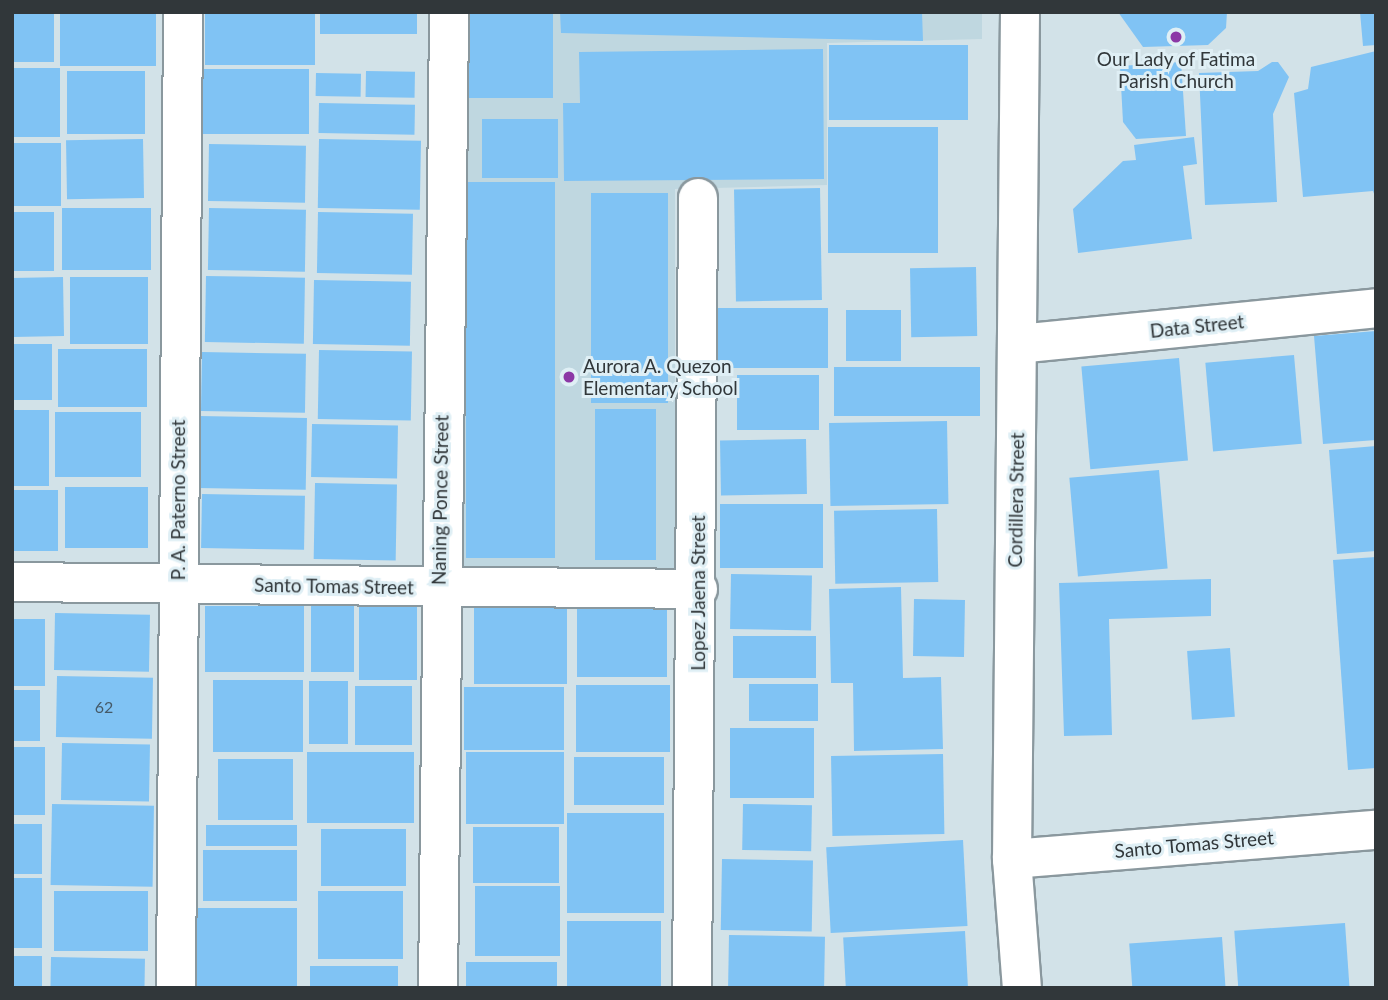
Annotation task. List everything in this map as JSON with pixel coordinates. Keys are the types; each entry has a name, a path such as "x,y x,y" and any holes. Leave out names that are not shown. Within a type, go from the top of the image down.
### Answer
{"street":[{"name":"P. A. Paterno Street","path":"176,988 183,12"},
{"name":"Naning Ponce Street","path":"438,988 439,587 449,12"},
{"name":"Cordillera Street","path":"1020,12 1012,859 1022,988"},
{"name":"Lopez Jaena Street","path":"692,988 698,589 698,198"},
{"name":"Data Street","path":"1018,344 1376,308"},
{"name":"Santo Tomas Street","path":"12,582 698,589"},
{"name":"Santo Tomas Street","path":"1012,859 1376,830"}],"shaded area":[{"name":"Aurora A. Quezon Elementary School","path":"464,12 982,12 982,39 827,43 827,185 675,189 675,569 463,566"}],"building":[{"path":"12,12 54,12 54,62 12,62"},
{"path":"60,12 156,12 156,66 60,66"},
{"path":"205,12 315,12 315,65 205,65"},
{"path":"320,12 417,12 417,34 320,34"},
{"path":"468,12 553,12 553,98 468,98"},
{"path":"560,12 922,12 923,41 561,33"},
{"name":"Our Lady of Fatima Parish Church","path":"1118,12 1227,12 1226,28 1208,45 1143,47"},
{"path":"1360,12 1376,12 1376,45 1363,46"},
{"path":"829,45 968,45 968,120 829,120"},
{"path":"823,49 824,179 564,181 563,103 580,103 579,52"},
{"path":"1376,51 1376,199 1373,191 1303,197 1294,93 1308,89 1311,67"},
{"path":"1181,62 1186,136 1136,139 1123,122 1120,66"},
{"path":"1272,62 1278,62 1289,77 1273,114 1277,202 1205,205 1199,73 1258,71"},
{"path":"12,68 60,68 60,137 12,137"},
{"path":"203,69 309,69 309,134 203,134"},
{"path":"67,71 145,71 145,134 67,134"},
{"path":"366,71 415,72 415,98 366,97"},
{"path":"316,73 361,74 361,97 316,96"},
{"path":"319,103 415,105 414,135 318,133"},
{"path":"482,119 558,119 558,178 482,178"},
{"path":"828,127 938,127 938,253 828,253"},
{"path":"1194,137 1197,164 1183,166 1192,239 1078,253 1073,209 1123,161 1136,160 1134,145"},
{"path":"143,139 144,198 67,199 66,140"},
{"path":"319,139 421,141 420,210 318,208"},
{"path":"12,143 61,143 61,206 12,206"},
{"path":"209,144 306,146 305,203 208,201"},
{"path":"466,182 555,182 555,558 466,558"},
{"path":"820,188 822,300 736,301 734,190"},
{"path":"591,193 668,193 668,403 591,403"},
{"path":"62,208 151,208 151,270 62,270"},
{"path":"209,208 306,210 305,272 208,270"},
{"path":"12,212 54,212 54,271 12,271"},
{"path":"318,212 413,214 412,275 317,273"},
{"path":"976,267 977,336 911,337 910,268"},
{"path":"206,276 305,278 304,344 205,342"},
{"path":"63,277 64,336 13,337 12,278"},
{"path":"70,277 148,277 148,344 70,344"},
{"path":"314,280 411,282 410,346 313,344"},
{"path":"716,308 828,308 828,368 716,368"},
{"path":"846,310 901,310 901,361 846,361"},
{"path":"1376,331 1376,440 1323,444 1314,336"},
{"path":"12,344 52,344 52,400 12,400"},
{"path":"58,349 147,349 147,407 58,407"},
{"path":"319,350 412,352 411,421 318,419"},
{"path":"202,352 306,354 305,413 201,411"},
{"path":"1294,355 1302,444 1213,451 1205,363"},
{"path":"1179,358 1188,461 1090,469 1081,367"},
{"path":"834,367 980,367 980,416 834,416"},
{"path":"737,375 819,375 819,430 737,430"},
{"path":"595,409 656,409 656,560 595,560"},
{"path":"12,410 49,410 49,486 12,486"},
{"path":"55,412 141,412 141,477 55,477"},
{"path":"199,416 307,418 306,490 198,488"},
{"path":"947,421 948,504 830,506 829,423"},
{"path":"312,424 398,426 397,478 311,477"},
{"path":"806,439 807,494 721,495 720,441"},
{"path":"1376,446 1376,551 1337,554 1329,450"},
{"path":"1159,470 1168,569 1078,576 1069,478"},
{"path":"315,483 397,484 396,560 314,559"},
{"path":"65,487 148,487 148,548 65,548"},
{"path":"12,490 58,490 58,551 12,551"},
{"path":"202,494 305,496 304,550 201,548"},
{"path":"720,504 823,504 823,568 720,568"},
{"path":"937,509 938,582 835,584 834,511"},
{"path":"1376,557 1376,768 1348,770 1333,560"},
{"path":"731,574 812,575 811,630 730,629"},
{"path":"1211,579 1211,616 1109,619 1112,735 1064,736 1059,583"},
{"path":"901,587 903,678 941,677 943,749 854,751 853,683 831,683 829,589"},
{"path":"914,599 965,600 964,657 913,656"},
{"path":"311,603 354,603 354,672 311,672"},
{"path":"359,605 417,605 417,680 359,680"},
{"path":"474,605 567,605 567,684 474,684"},
{"path":"205,606 304,606 304,672 205,672"},
{"path":"577,609 667,609 667,677 577,677"},
{"path":"55,613 150,615 149,672 54,670"},
{"path":"12,619 45,619 45,686 12,686"},
{"path":"733,636 816,636 816,678 733,678"},
{"path":"1230,648 1235,717 1192,720 1187,651"},
{"path":"57,676 153,678 152,739 56,737"},
{"path":"213,680 303,680 303,752 213,752"},
{"path":"309,681 348,681 348,744 309,744"},
{"path":"749,684 818,684 818,721 749,721"},
{"path":"576,685 670,685 670,752 576,752"},
{"path":"355,686 412,686 412,745 355,745"},
{"path":"464,687 564,687 564,750 464,750"},
{"path":"12,690 40,690 40,741 12,741"},
{"path":"730,728 814,728 814,798 730,798"},
{"path":"62,743 150,745 149,802 61,800"},
{"path":"12,747 45,747 45,815 12,815"},
{"path":"307,752 414,752 414,823 307,823"},
{"path":"466,752 564,752 564,824 466,824"},
{"path":"943,754 944,834 832,836 831,756"},
{"path":"574,757 664,757 664,805 574,805"},
{"path":"218,759 293,759 293,820 218,820"},
{"path":"52,804 154,806 153,887 51,885"},
{"path":"743,804 812,805 811,851 742,850"},
{"path":"567,813 664,813 664,913 567,913"},
{"path":"12,824 42,824 42,874 12,874"},
{"path":"206,825 297,825 297,846 206,846"},
{"path":"473,827 559,827 559,883 473,883"},
{"path":"321,829 406,829 406,886 321,886"},
{"path":"963,840 968,926 831,933 826,847"},
{"path":"203,850 297,850 297,901 203,901"},
{"path":"722,859 813,861 812,932 721,930"},
{"path":"12,878 42,878 42,948 12,948"},
{"path":"475,886 560,886 560,956 475,956"},
{"path":"54,891 148,891 148,951 54,951"},
{"path":"318,891 403,891 403,959 318,959"},
{"path":"196,908 297,908 297,986 196,986"},
{"path":"567,921 661,921 661,988 567,988"},
{"path":"1345,923 1350,988 1238,988 1234,931"},
{"path":"965,931 968,988 846,988 843,937"},
{"path":"729,935 825,937 824,988 728,988"},
{"path":"1222,937 1226,988 1132,988 1129,943"},
{"path":"12,956 42,956 42,988 12,988"},
{"path":"51,957 145,959 144,988 50,988"},
{"path":"466,962 557,962 557,988 466,988"},
{"path":"310,966 398,966 398,988 310,988"}],"place":[{"name":"Our Lady of Fatima Parish Church","path":"1176,37"},
{"name":"Aurora A. Quezon Elementary School","path":"569,377"}]}
